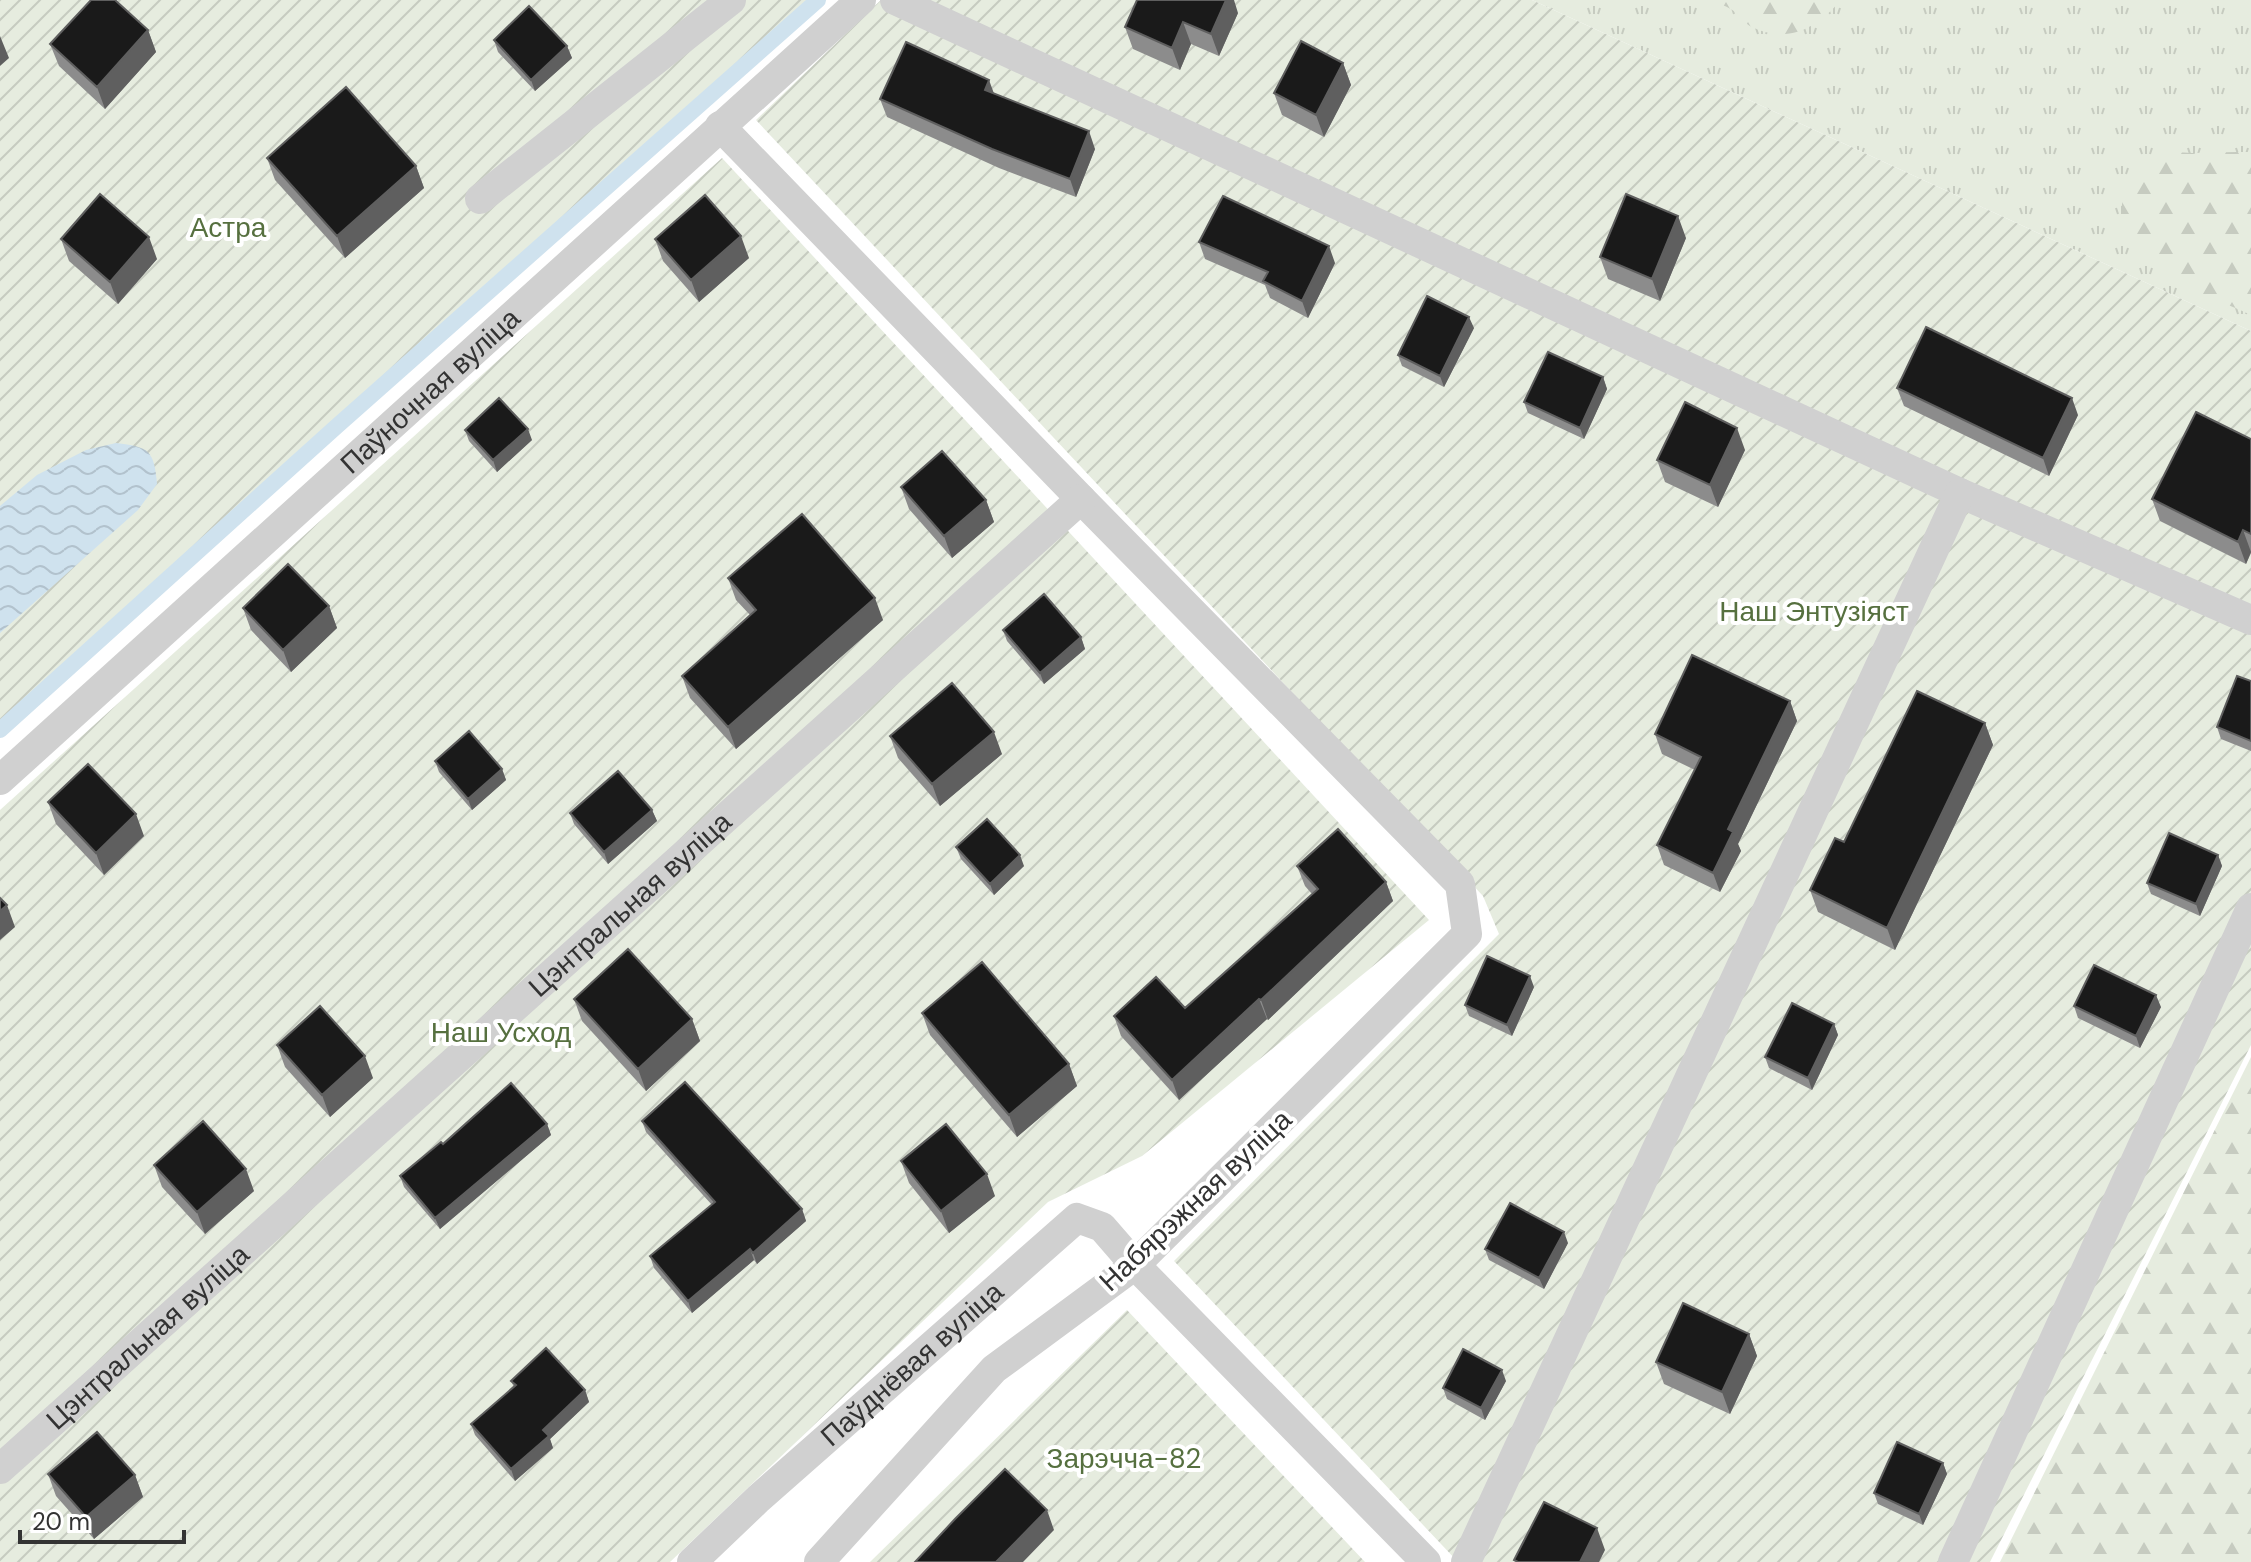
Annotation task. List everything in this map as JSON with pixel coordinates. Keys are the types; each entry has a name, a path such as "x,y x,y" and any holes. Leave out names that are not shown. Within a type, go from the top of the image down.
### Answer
{"lane":[{"path":"480,199 731,0"},
{"name":"Паўночная вуліца","path":"0,780 861,0"},
{"path":"895,0 1960,493 2251,620"},
{"path":"720,126 1081,499"},
{"path":"1466,1562 1960,493"},
{"name":"Набярэжная вуліца","path":"819,1562 994,1369 1135,1265 1467,934 1460,884 1081,499"},
{"name":"Цэнтральная вуліца","path":"0,1469 1081,499"},
{"path":"1953,1562 2251,908"},
{"name":"Паўднёвая вуліца","path":"692,1562 758,1499 1077,1218 1102,1227 1135,1265"},
{"path":"1135,1265 1426,1562"}],"green space":[{"name":"Астра","path":"0,0 826,0 0,732"},
{"name":"Наш Энтузіяст","path":"881,0 1532,0 2251,331 2251,1045 1990,1562 1458,1562 1174,1261 1499,934 1483,896 756,120"},
{"path":"1532,0 2251,0 2251,331"},
{"path":"1707,0 1841,0 1811,26 1788,34 1776,34 1750,26 1730,8"},
{"path":"2251,152 2251,315 2191,288 2158,268 2128,238 2121,211 2129,185 2137,174 2158,158 2171,153"},
{"name":"Наш Усход","path":"722,158 1429,920 1142,1156 1048,1202 670,1562 0,1562 0,810"},
{"path":"2251,1057 2251,1562 2000,1562"},
{"name":"Зарэчча-82","path":"1127,1310 1365,1562 870,1562"}],"water":[{"path":"116,443 136,446 148,452 154,464 157,484 138,510 0,633 0,506 37,475 86,450"}],"building":[{"path":"91,0 115,0 148,30 97,87 50,44"},
{"path":"1137,0 1226,0 1211,34 1183,22 1172,48 1125,27"},
{"path":"529,6 567,46 531,80 494,40"},
{"path":"1301,41 1343,63 1316,115 1274,93"},
{"path":"906,42 989,80 985,90 1089,131 1070,179 992,149 880,99"},
{"path":"346,87 416,166 337,236 267,158"},
{"path":"100,194 149,237 110,282 61,239"},
{"path":"1626,194 1678,216 1652,279 1600,257"},
{"path":"705,195 741,236 691,280 655,239"},
{"path":"1223,196 1329,246 1302,301 1263,281 1268,272 1199,242"},
{"path":"1427,296 1469,317 1440,376 1398,355"},
{"path":"1926,327 2072,398 2043,458 1897,388"},
{"path":"1548,352 1603,377 1580,428 1524,402"},
{"path":"499,398 528,429 493,460 465,430"},
{"path":"1685,402 1737,428 1710,485 1657,460"},
{"path":"2196,412 2251,439 2251,534 2243,530 2238,542 2152,499"},
{"path":"942,451 986,500 944,536 901,487"},
{"path":"802,514 875,598 728,727 682,676 756,610 728,578"},
{"path":"288,564 329,606 283,650 243,608"},
{"path":"1044,594 1081,637 1040,673 1003,630"},
{"path":"1692,655 1790,701 1728,829 1733,832 1713,873 1657,845 1701,757 1655,734"},
{"path":"2237,676 2251,681 2251,741 2217,727"},
{"path":"952,683 994,732 932,784 890,736"},
{"path":"1917,691 1985,723 1887,928 1810,890 1835,838 1844,842"},
{"path":"469,731 502,769 468,799 435,761"},
{"path":"88,764 136,814 96,853 48,802"},
{"path":"618,771 652,810 604,852 570,813"},
{"path":"987,819 1020,855 990,884 956,847"},
{"path":"1338,829 1386,882 1172,1080 1114,1016 1156,977 1185,1008 1318,889 1297,866"},
{"path":"2169,833 2218,855 2196,904 2147,883"},
{"path":"0,898 7,905 0,911"},
{"path":"628,949 692,1019 638,1069 574,999"},
{"path":"1487,956 1530,976 1507,1025 1465,1005"},
{"path":"982,962 1069,1064 1009,1115 922,1013"},
{"path":"2094,965 2156,995 2136,1036 2074,1006"},
{"path":"1792,1003 1834,1024 1808,1078 1765,1057"},
{"path":"320,1006 365,1056 322,1095 277,1045"},
{"path":"685,1082 802,1209 753,1253 750,1249 688,1301 650,1256 715,1202 642,1121"},
{"path":"511,1083 547,1124 435,1218 400,1176 441,1142 443,1144"},
{"path":"203,1121 246,1169 197,1212 154,1165"},
{"path":"946,1124 987,1174 941,1211 901,1161"},
{"path":"1510,1203 1564,1232 1539,1278 1485,1249"},
{"path":"1683,1303 1749,1334 1722,1392 1656,1362"},
{"path":"546,1348 585,1390 543,1430 549,1436 511,1469 471,1424 516,1385 511,1381"},
{"path":"1463,1349 1502,1370 1481,1408 1443,1388"},
{"path":"97,1432 135,1475 86,1517 48,1474"},
{"path":"1897,1442 1943,1463 1919,1514 1874,1493"},
{"path":"1005,1469 1047,1510 996,1562 915,1562 955,1519"},
{"path":"1544,1502 1597,1528 1580,1562 1514,1560"}],"waterway":[{"path":"0,730 337,426 818,0"}]}
